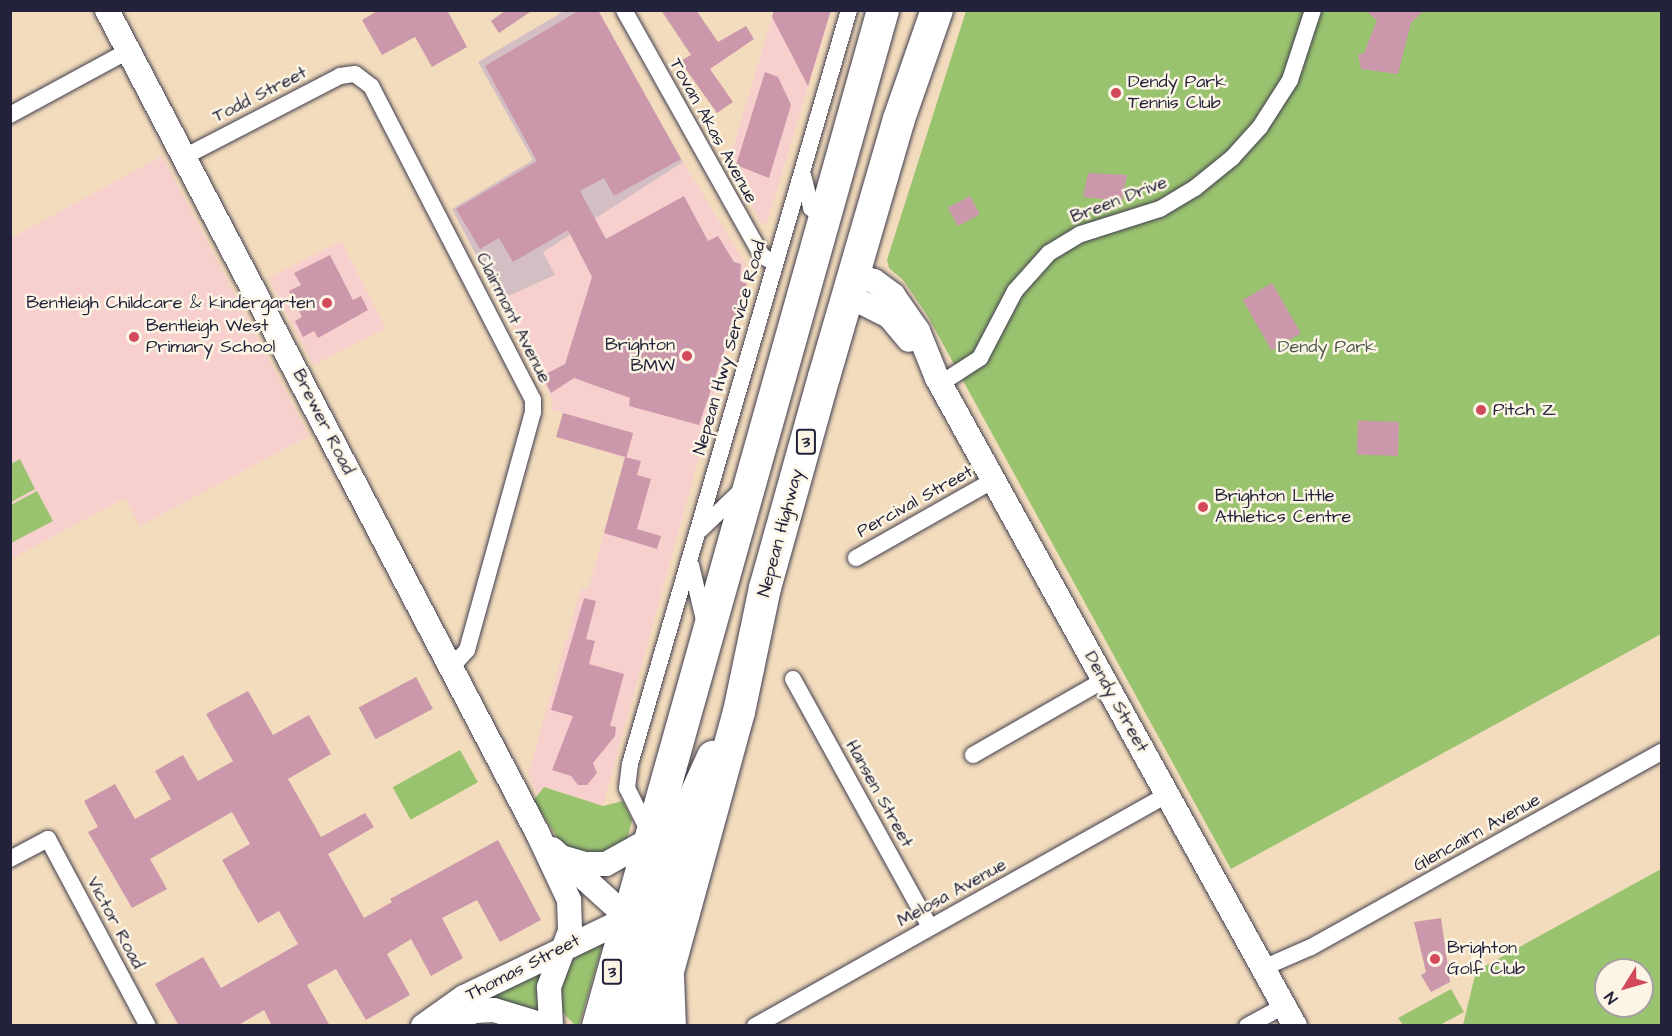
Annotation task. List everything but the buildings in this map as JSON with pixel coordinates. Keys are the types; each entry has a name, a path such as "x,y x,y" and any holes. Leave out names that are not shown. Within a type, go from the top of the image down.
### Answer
{"highway":[{"name":"3","path":"598,1026 628,918 660,840 708,636 883,10"},
{"name":"Nepean Highway","path":"653,1026 665,953 737,718 765,588 879,191 937,10"},
{"path":"825,220 839,223 854,218 879,191"},
{"path":"809,275 852,285"},
{"path":"780,381 803,373 824,377"},
{"path":"624,1026 665,953 660,840 692,798 737,718"},
{"path":"628,918 665,953"}],"street":[{"name":"Brewer Road","path":"107,10 538,834 571,907 571,927 549,987 549,1026"},
{"name":"Tovan Akas Avenue","path":"624,10 762,256 775,263"},
{"name":"Nepean Hwy Service Road","path":"660,840 628,792 627,779 849,10"},
{"name":"Breen Drive","path":"939,381 980,358 1015,291 1049,253 1081,234 1160,209 1196,188 1232,158 1260,127 1290,80 1313,10"},
{"path":"10,114 128,51"},
{"name":"Todd Street","path":"184,156 340,76 355,74"},
{"name":"Clairmont Avenue","path":"355,74 371,86 532,400 533,412 469,637 447,660"},
{"name":"Nepean Hwy Service Road","path":"802,169 808,201 816,215 825,220"},
{"name":"Dendy Street","path":"852,285 881,285 904,307 939,381 1289,1016"},
{"name":"Nepean Hwy Service Road","path":"708,636 693,583 693,546 712,516 752,480"},
{"name":"Percival Street","path":"856,558 994,480"},
{"name":"Hansen Street","path":"793,679 930,927"},
{"path":"973,755 1104,680"},
{"name":"Glencairn Avenue","path":"1265,972 1662,753"},
{"name":"Melosa Avenue","path":"755,1026 1167,795"},
{"name":"Brewer Road","path":"538,834 628,918"},
{"name":"Victor Road","path":"10,859 48,839 148,1026"},
{"path":"559,856 589,865 606,864 660,840"},
{"name":"Thomas Street","path":"423,1026 464,997 628,918"},
{"path":"665,953 674,1026"},
{"name":"Thomas Street","path":"432,1026 488,1010 549,1026"},
{"path":"1247,1026 1289,1016"}],"shaded area":[{"path":"564,11 595,11 683,162 543,252 555,275 500,300 452,209 533,160 478,62"},
{"path":"774,11 831,11 767,223 762,224 728,164"},
{"name":"Bentleigh West Primary School","path":"162,156 309,436 140,526 125,498 11,559 11,238"},
{"path":"683,162 750,271 603,806 545,787 538,794 528,775 581,588 588,590 625,458 556,437 563,413 551,409 553,401 500,300 554,276 542,252"},
{"name":"Bentleigh Childcare & kindergarten","path":"341,241 385,328 313,365 269,278"}],"green space":[{"name":"Dendy Park","path":"966,11 1661,11 1661,634 1231,869 927,315 903,280 889,268 887,260"},
{"path":"20,459 35,489 11,502 11,464"},
{"path":"37,491 53,521 11,543 11,505"},
{"path":"460,750 478,782 411,820 393,787"},
{"path":"544,787 603,806 623,801 632,820 626,845 622,850 583,855 562,844 533,801"},
{"path":"1661,869 1661,1025 1463,1025 1476,971"},
{"path":"597,944 603,944 579,1025 575,1025 560,1010 558,992 571,960"},
{"path":"540,975 538,1014 490,1002 489,996"},
{"path":"1451,989 1464,1012 1440,1025 1403,1025 1398,1018"}],"place":[{"name":"Dendy Park Tennis Club","path":"1116,93"},
{"name":"Bentleigh Childcare & kindergarten","path":"327,303"},
{"name":"Bentleigh West Primary School","path":"134,337"},
{"name":"Brighton BMW","path":"687,356"},
{"name":"Pitch Z","path":"1481,410"},
{"name":"Brighton Little Athletics Centre","path":"1203,507"},
{"name":"Brighton Golf Club","path":"1435,959"}]}
